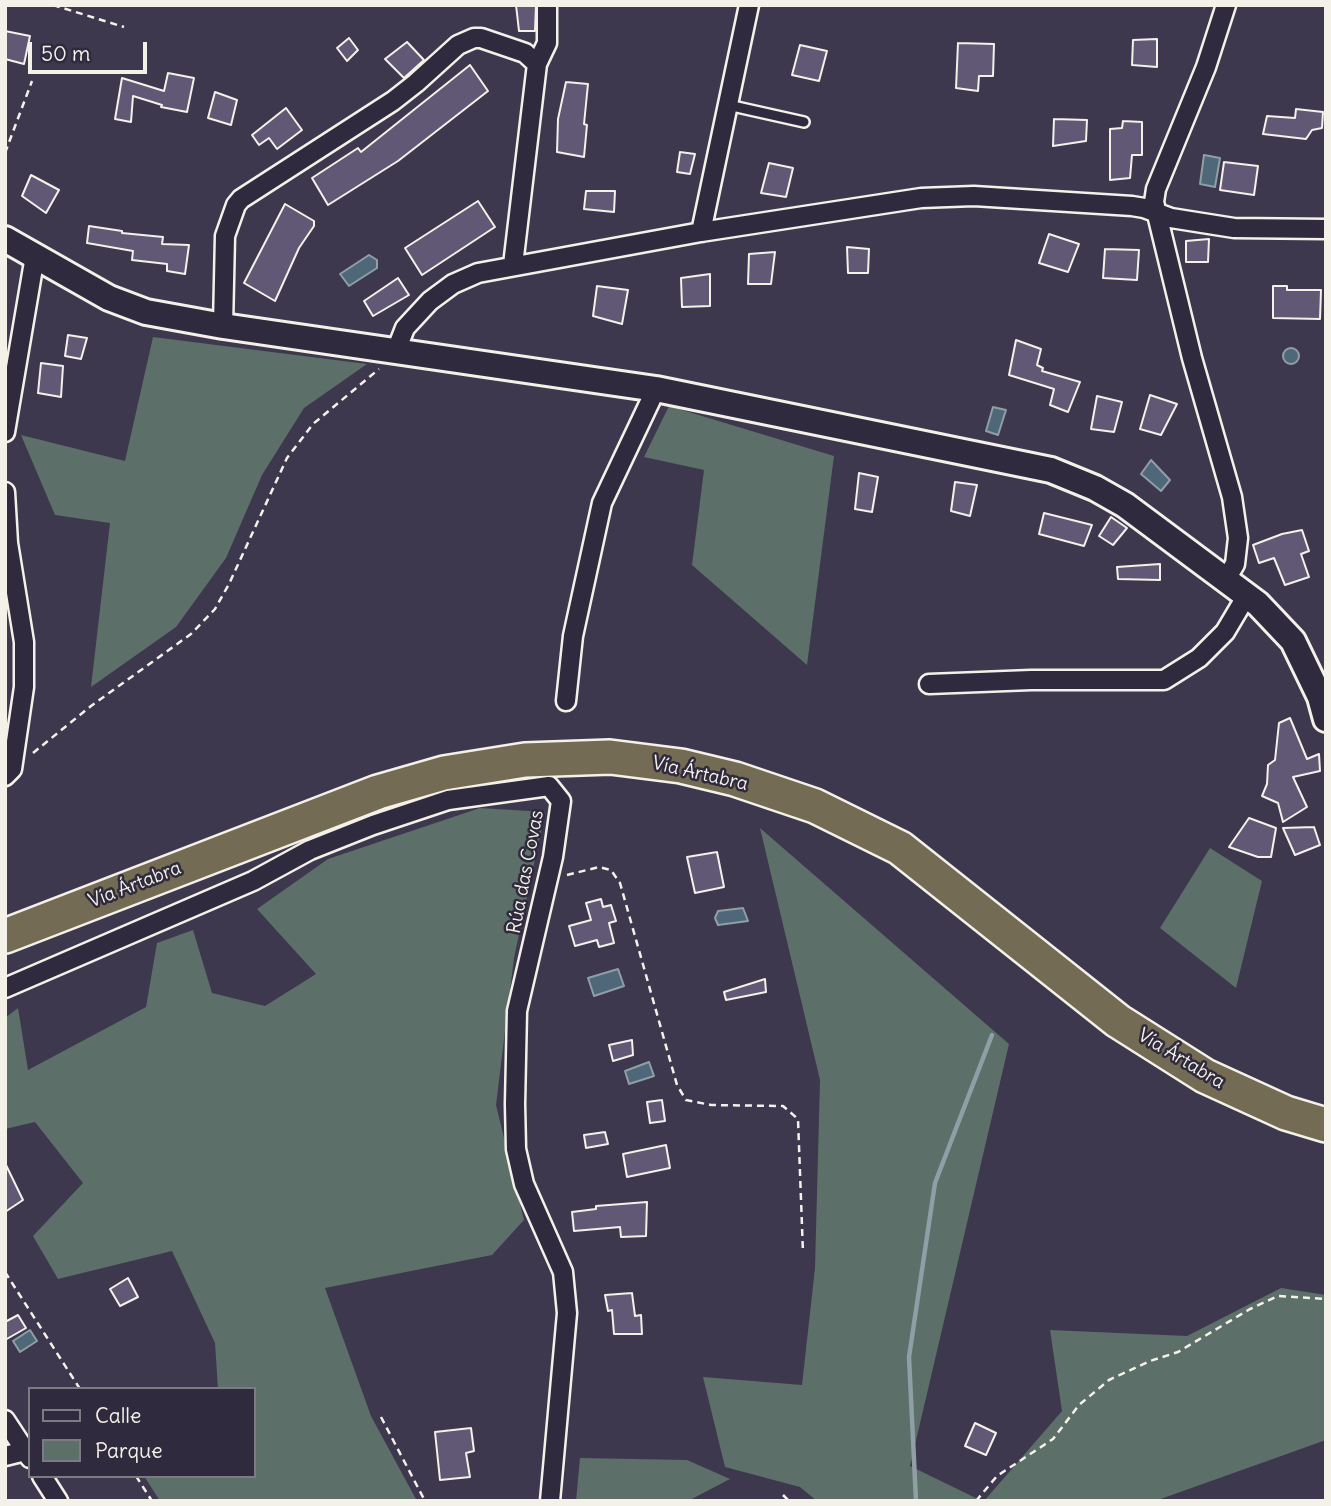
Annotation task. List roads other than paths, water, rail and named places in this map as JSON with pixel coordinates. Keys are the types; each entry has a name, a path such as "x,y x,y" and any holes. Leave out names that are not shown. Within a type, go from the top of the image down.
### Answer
{"highway":[{"name":"Vía Ártabra","path":"5,936 378,792 444,773 525,760 597,757 681,766 735,779 815,806 900,848 1118,1021 1205,1076 1286,1114 1326,1125"}],"street":[{"path":"513,265 537,64 547,43 547,5"},
{"path":"701,232 749,5"},
{"path":"1226,5 1206,67 1156,189 1154,202 1192,358 1232,497 1238,538 1235,564 1226,579"},
{"path":"223,326 225,236 232,212 241,200 393,101 466,40 481,38 525,53 537,64"},
{"path":"396,351 405,328 430,301 466,278 513,265 920,198 974,196 1132,206 1171,218 1234,228 1326,229"},
{"path":"5,239 109,298 146,312 223,326 656,389 1051,470 1095,488 1125,505 1258,604 1293,641 1320,697 1326,719"},
{"path":"5,432 35,256"},
{"path":"566,701 573,636 602,503 656,389"},
{"path":"5,492 8,543 24,642 24,687 8,773"},
{"path":"929,684 1031,680 1164,680 1199,658 1225,632 1247,595"},
{"name":"Rúa das Covas","path":"5,988 253,881 310,850 448,800 549,786 561,800 548,880 517,1011 515,1104 516,1149 524,1184 563,1272 567,1313 550,1501"},
{"path":"5,1420 27,1454 5,1456"},
{"path":"43,1478 58,1501"}],"lane":[{"path":"728,105 804,122"}],"water":[{"path":"1204,155 1220,158 1215,187 1200,184"},
{"path":"369,255 377,260 377,268 349,286 340,274"},
{"path":"1288,348 1294,348 1299,356 1297,362 1288,364 1283,359 1283,353"},
{"path":"993,407 1006,410 998,435 986,431"},
{"path":"1151,460 1170,480 1161,491 1141,474"},
{"path":"743,908 748,921 718,925 715,918 718,911"},
{"path":"618,969 624,986 594,996 588,978"},
{"path":"649,1062 654,1076 629,1084 625,1071"},
{"path":"30,1330 37,1341 20,1352 13,1341"}],"waterway":[{"path":"916,1501 909,1357 935,1183 992,1035"}]}
